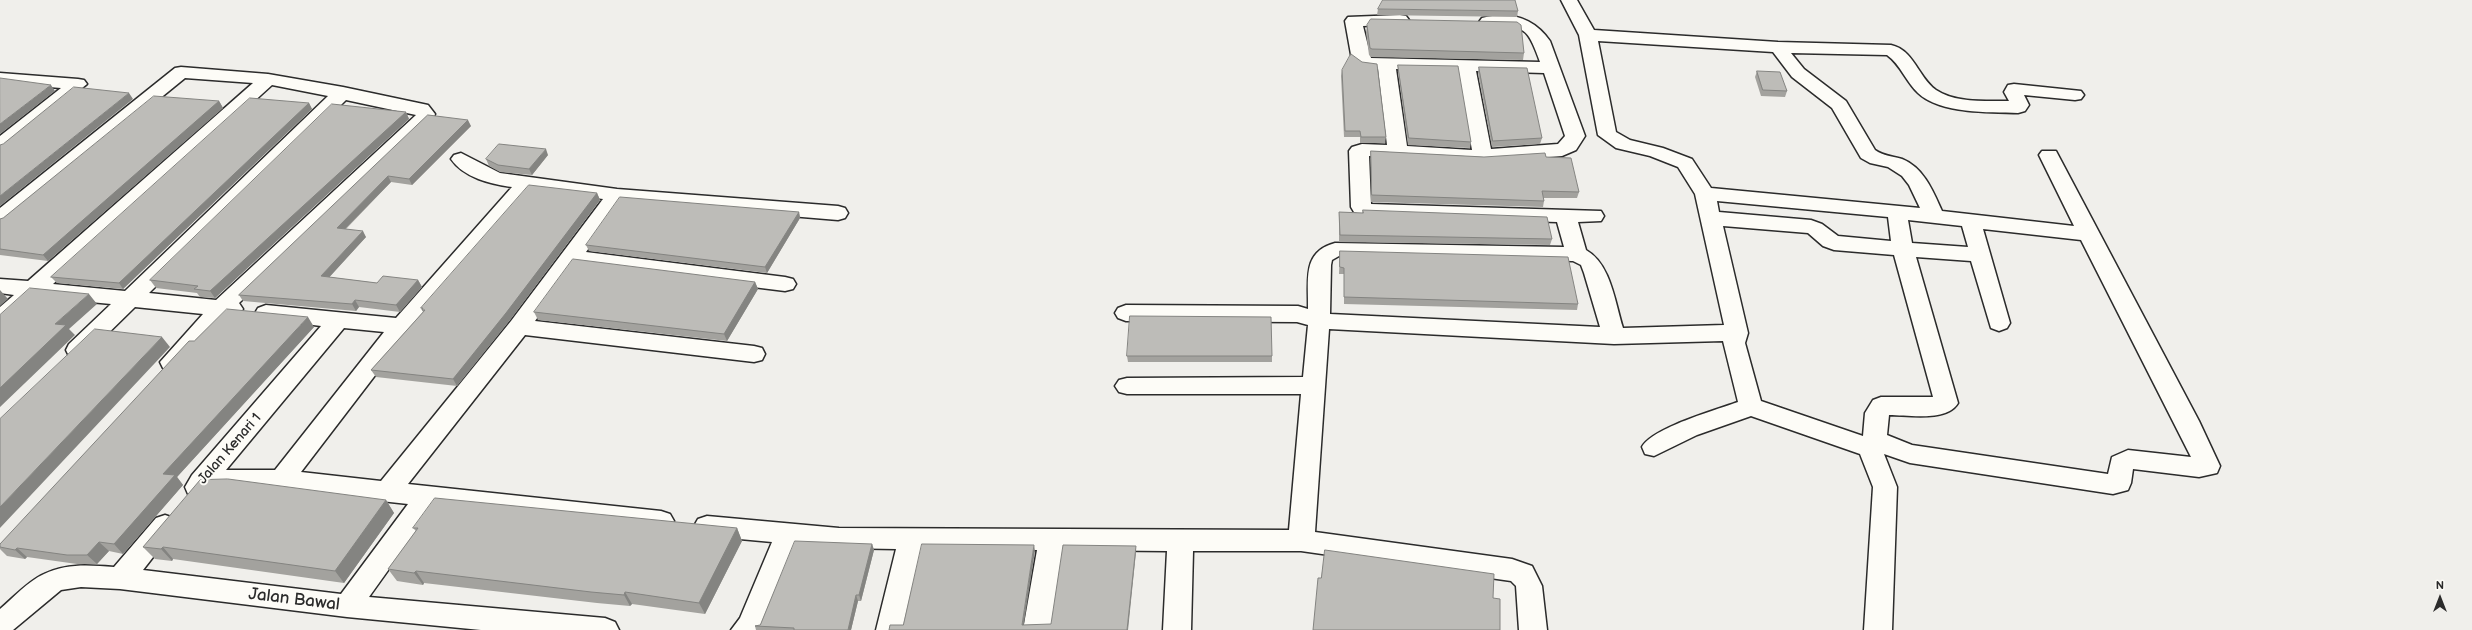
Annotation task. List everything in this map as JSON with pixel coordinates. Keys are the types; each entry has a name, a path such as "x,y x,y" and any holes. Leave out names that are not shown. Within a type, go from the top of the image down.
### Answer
{"street":[{"path":"1569,0 1588,34 1607,135"},
{"path":"1419,20 1354,21 1361,60 1368,63 1550,68"},
{"path":"1472,22 1523,23 1534,28 1541,41 1576,136"},
{"path":"1588,34 1778,47 1891,50 1902,59 1924,90 1935,98 1950,102 2018,107 2020,105 2013,92 2014,89 2075,95"},
{"path":"1778,47 1798,73 1839,105 1868,154 1873,158 1906,169 1916,177 1934,216"},
{"path":"1386,63 1398,153"},
{"path":"1466,66 1483,156"},
{"path":"0,218 178,73 186,72 268,79 343,92 421,109 427,115 221,308 156,378"},
{"path":"0,78 78,84 0,145"},
{"path":"0,319 268,79"},
{"path":"62,364 343,92"},
{"path":"1576,136 1607,135 1623,144 1656,152 1685,163 1705,194 1737,333 1734,343 1751,407"},
{"path":"1576,136 1569,146 1562,150 1483,156 1398,153 1366,150 1359,152 1361,207 1367,210 1594,216"},
{"path":"1654,447 1689,429 1751,407 1873,445 1910,454 2068,479 2113,484 2119,483 2121,464 2128,459 2199,468 2208,466 2187,421 2088,234 2049,154"},
{"path":"461,159 481,174 526,184 617,195 838,214"},
{"path":"281,480 401,326 526,184"},
{"path":"1705,194 1897,212 2088,234"},
{"path":"386,492 519,327 617,195"},
{"path":"1878,630 1885,487 1873,445 1877,411 1881,406 1940,406 1946,403 1903,249 1897,212"},
{"path":"1566,216 1577,254"},
{"path":"1710,218 1811,227 1820,231 1827,240 1834,243 1980,255"},
{"path":"1971,221 2000,323"},
{"path":"1301,541 1314,385 1320,265 1322,258 1327,252 1335,249 1577,254 1589,261 1595,274 1614,336"},
{"path":"570,257 785,284"},
{"path":"0,286 401,326"},
{"path":"1126,313 1298,314 1318,321 1614,336 1737,333"},
{"name":"Jalan Kenari 1","path":"120,578 339,320"},
{"path":"519,327 754,354"},
{"path":"1127,386 1314,385"},
{"path":"201,482 239,478 281,480 427,497 839,538 1051,541 1301,541 1512,570 1523,574 1529,586 1533,630"},
{"path":"347,606 427,497"},
{"path":"748,628 788,534"},
{"path":"890,630 911,539"},
{"path":"1037,630 1051,541"},
{"path":"1177,630 1180,541"},
{"name":"Jalan Bawal","path":"0,625 52,582 64,578 81,576 120,578 347,606 605,630"}],"building":[{"path":"1383,0 1515,0 1518,11 1378,9"},
{"path":"1371,19 1517,22 1521,25 1524,53 1372,49 1370,48 1367,25"},
{"path":"1351,54 1362,62 1377,64 1386,137 1361,137 1360,131 1345,131 1342,70"},
{"path":"1398,65 1458,66 1471,142 1409,138"},
{"path":"1479,67 1527,68 1542,138 1493,141"},
{"path":"1757,71 1780,72 1787,91 1763,90"},
{"path":"0,78 51,85 0,124"},
{"path":"74,87 129,93 0,196 0,145"},
{"path":"154,96 219,101 43,255 0,249 0,219"},
{"path":"250,98 309,103 119,283 51,277"},
{"path":"332,104 406,112 210,291 194,289 198,286 150,280"},
{"path":"428,115 468,120 409,179 388,176 337,228 363,231 321,276 377,283 383,276 418,280 396,305 355,300 352,304 239,295"},
{"path":"499,144 546,149 529,169 498,165 486,159"},
{"path":"1371,151 1484,157 1545,153 1546,157 1571,158 1579,192 1542,191 1544,201 1372,195"},
{"path":"529,185 597,193 506,313 453,379 371,370 425,310 422,310 423,308 421,308"},
{"path":"620,197 799,212 765,267 586,245"},
{"path":"1363,210 1547,217 1552,239 1340,235 1339,212 1363,213"},
{"path":"1340,251 1568,257 1578,304 1344,297 1344,268 1340,267"},
{"path":"573,259 755,282 724,334 534,312"},
{"path":"30,288 89,294 55,324 66,325 0,388 0,315"},
{"path":"227,309 308,317 163,474 175,475 114,544 99,542 87,555 67,555 17,548 15,550 0,547 0,544 189,341 194,341"},
{"path":"1130,316 1271,317 1272,356 1127,356"},
{"path":"95,329 162,337 0,507 0,419"},
{"path":"228,479 386,500 335,571 163,547 161,549 143,547 200,480"},
{"path":"435,498 737,528 699,603 625,592 624,595 591,592 388,569 418,528 413,528"},
{"path":"795,541 872,544 859,595 856,595 848,630 794,630 794,628 755,626 760,625"},
{"path":"922,544 1034,545 1022,625 1051,624 1063,545 1136,546 1127,630 889,630 890,625 903,625"},
{"path":"1325,550 1494,574 1493,598 1500,599 1500,630 1313,630 1318,578 1321,578"}]}
